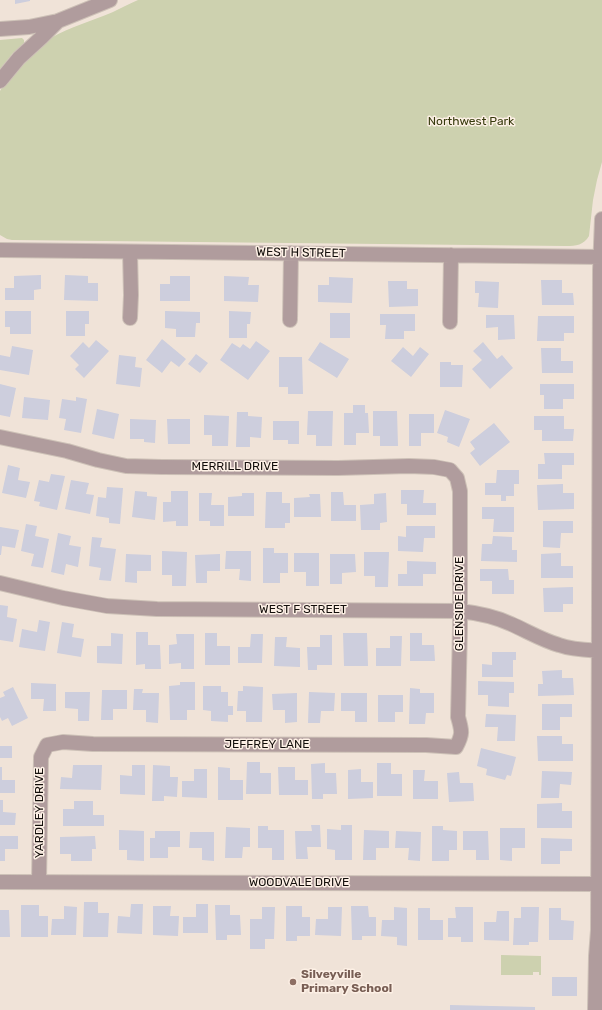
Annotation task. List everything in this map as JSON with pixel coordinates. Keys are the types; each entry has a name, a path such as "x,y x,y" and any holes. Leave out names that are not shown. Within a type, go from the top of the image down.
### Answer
{"street":[{"path":"0,29 29,27 58,21 110,0"},
{"path":"0,81 18,58 58,21"},
{"path":"596,1010 601,651 602,219"},
{"name":"WEST H STREET","path":"0,250 601,257"},
{"path":"130,252 130,318"},
{"path":"290,320 291,253"},
{"path":"450,322 451,255"},
{"name":"MERRILL DRIVE","path":"0,437 67,451 126,466 338,468 409,466 434,467 450,470 457,478 460,491"},
{"name":"GLENSIDE DRIVE","path":"458,717 460,628 460,491"},
{"name":"WEST F STREET","path":"0,583 63,598 108,606 157,609 460,611 479,613 500,620 559,646 601,651"},
{"name":"JEFFREY LANE","path":"47,745 63,742 93,744 426,745 456,747 461,738 462,728 458,717"},
{"name":"YARDLEY DRIVE","path":"40,882 40,758 47,745"},
{"name":"WOODVALE DRIVE","path":"0,882 598,884"}],"green space":[{"name":"Northwest Park","path":"138,0 602,0 602,162 593,200 589,236 585,241 573,246 7,239 0,235 0,91 23,62 37,48 51,38 73,27 113,12"},
{"path":"22,38 24,43 13,53 0,69 0,40"},
{"path":"501,955 541,956 541,975 539,975 539,972 533,972 533,975 501,975"}],"building":[{"path":"15,0 30,0 30,1 15,4"},
{"path":"41,275 41,289 34,290 34,300 5,300 5,288 14,288 14,276"},
{"path":"65,275 88,276 88,283 98,283 98,301 64,300"},
{"path":"170,276 190,276 190,301 160,301 160,284 170,284"},
{"path":"224,276 249,277 248,285 259,285 258,302 224,301"},
{"path":"329,277 353,278 352,303 318,302 318,285 329,285"},
{"path":"541,280 562,280 562,293 573,293 574,305 542,305"},
{"path":"388,281 407,281 407,289 418,289 418,306 389,307"},
{"path":"475,281 499,282 498,308 478,307 479,293 475,293"},
{"path":"5,311 31,311 31,334 10,334 10,327 5,327"},
{"path":"66,311 89,311 89,324 85,324 85,336 66,336"},
{"path":"165,311 200,312 200,323 196,323 195,337 176,337 176,329 165,328"},
{"path":"229,311 251,312 250,324 247,324 247,338 229,338"},
{"path":"330,313 350,313 350,338 330,338"},
{"path":"380,314 415,314 415,331 404,331 404,339 385,339 386,325 380,325"},
{"path":"486,315 514,315 515,339 498,340 498,327 486,328"},
{"path":"538,316 574,316 574,333 564,333 564,341 537,341"},
{"path":"162,339 186,359 179,367 171,361 162,373 146,360"},
{"path":"96,340 109,351 84,378 75,369 79,365 70,356 83,342 89,348"},
{"path":"256,341 270,351 248,380 220,360 232,343 240,348 243,344 250,349"},
{"path":"320,342 349,359 337,378 308,360"},
{"path":"483,342 497,359 502,355 513,368 490,389 472,369 482,360 473,351"},
{"path":"12,346 33,350 29,375 0,370 0,355 10,357"},
{"path":"403,347 413,356 420,347 429,354 411,377 391,361"},
{"path":"541,348 561,348 561,361 573,361 573,373 542,373"},
{"path":"196,354 208,363 200,373 188,364"},
{"path":"119,355 136,357 135,367 142,368 140,387 116,384"},
{"path":"279,357 302,357 303,394 288,394 288,387 279,387"},
{"path":"440,362 451,362 451,365 463,365 462,387 440,387"},
{"path":"0,384 16,388 10,417 0,415"},
{"path":"540,384 574,384 574,399 563,399 563,409 544,409 544,395 540,395"},
{"path":"24,397 50,400 48,420 22,418"},
{"path":"76,397 87,399 81,433 64,430 66,419 59,418 62,399 76,401"},
{"path":"353,405 365,405 365,413 368,413 369,433 356,433 356,445 344,445 344,413 353,413"},
{"path":"97,409 119,414 114,439 92,434"},
{"path":"445,410 470,419 459,447 447,442 448,437 437,433"},
{"path":"308,411 333,411 332,446 316,446 316,435 307,435"},
{"path":"373,411 397,411 398,446 380,446 380,436 373,436"},
{"path":"237,412 248,412 248,416 262,417 261,438 250,437 250,447 236,447"},
{"path":"409,414 434,414 434,433 421,433 421,446 409,446"},
{"path":"204,415 229,416 228,446 212,446 212,435 204,435"},
{"path":"534,416 564,416 564,429 574,429 573,441 542,441 542,430 534,430"},
{"path":"130,419 156,420 155,443 144,442 144,439 130,439"},
{"path":"167,419 190,419 190,444 168,444"},
{"path":"273,421 299,421 299,444 288,444 288,440 273,440"},
{"path":"494,423 510,442 480,466 470,453 475,449 470,442"},
{"path":"544,453 574,453 574,465 562,465 562,479 538,479 538,464 545,464"},
{"path":"8,465 20,468 18,480 30,482 26,498 2,493"},
{"path":"497,470 519,470 519,484 514,484 514,496 506,496 506,501 501,501 501,495 485,495 485,483 496,483"},
{"path":"51,474 65,476 57,510 39,506 40,502 34,501 39,480 49,482"},
{"path":"71,480 89,483 86,494 94,495 90,514 65,509"},
{"path":"563,484 563,493 574,493 574,509 538,510 537,485"},
{"path":"107,487 123,488 120,524 109,523 109,518 96,516 98,497 106,498"},
{"path":"401,490 424,490 423,503 436,503 436,515 407,515 407,504 401,504"},
{"path":"135,491 147,492 147,496 157,497 155,520 132,517"},
{"path":"171,491 188,491 188,526 176,526 176,521 163,522 163,502 171,502"},
{"path":"266,492 282,492 282,503 290,503 290,523 285,523 285,528 265,528"},
{"path":"331,492 343,492 344,505 356,505 356,521 331,521"},
{"path":"199,493 212,493 211,505 224,505 224,526 210,526 210,521 199,521"},
{"path":"242,493 254,493 254,516 228,516 228,497 242,496"},
{"path":"386,493 387,522 380,523 380,530 361,530 360,505 374,504 374,494"},
{"path":"309,494 320,494 321,517 294,517 294,498 310,497"},
{"path":"482,507 514,507 514,532 493,532 494,519 482,519"},
{"path":"543,521 573,521 573,533 561,533 560,548 543,547"},
{"path":"26,524 37,526 35,536 49,539 43,568 31,566 34,554 21,551"},
{"path":"406,526 435,526 435,538 424,538 423,552 398,551 398,536 406,537"},
{"path":"0,527 19,530 15,548 2,546 1,555 0,555"},
{"path":"58,533 71,536 69,545 81,547 78,567 66,564 64,575 51,572"},
{"path":"493,536 512,537 512,550 517,550 517,562 481,561 482,544 492,544"},
{"path":"92,537 102,538 100,547 116,549 111,581 99,580 101,568 89,566"},
{"path":"263,548 274,548 274,553 288,553 288,573 280,573 280,583 263,583"},
{"path":"162,551 187,552 186,586 172,586 172,575 162,575"},
{"path":"226,551 251,551 251,581 239,580 240,569 225,569"},
{"path":"364,552 389,552 388,587 375,587 375,576 364,576"},
{"path":"294,553 319,553 319,586 306,586 306,572 294,572"},
{"path":"561,553 561,566 573,566 573,578 541,578 541,554"},
{"path":"126,554 151,555 151,571 137,571 137,583 125,582"},
{"path":"220,554 220,571 207,571 207,583 196,583 195,555"},
{"path":"330,554 355,554 356,572 342,573 342,584 330,584"},
{"path":"407,561 436,562 436,574 423,574 423,586 398,586 398,574 407,574"},
{"path":"480,569 508,569 509,580 514,580 514,594 492,594 492,581 480,581"},
{"path":"573,587 573,604 563,604 563,612 544,612 543,588"},
{"path":"0,605 8,606 7,617 17,619 13,642 0,640"},
{"path":"39,620 50,622 45,651 19,647 22,629 37,632"},
{"path":"62,622 74,624 72,637 84,639 81,657 57,653"},
{"path":"136,632 148,632 148,645 160,645 161,669 145,669 145,664 136,665"},
{"path":"111,633 123,634 122,664 97,663 97,646 111,646"},
{"path":"205,633 217,633 217,646 230,646 230,665 205,665"},
{"path":"343,633 367,633 368,666 344,666"},
{"path":"410,633 422,633 422,645 434,645 435,661 410,661"},
{"path":"176,634 194,634 194,669 181,669 181,663 169,664 169,645 177,644"},
{"path":"251,634 263,634 262,663 238,663 238,647 250,647"},
{"path":"320,635 332,635 332,665 317,665 317,670 308,670 307,647 320,647"},
{"path":"390,636 402,636 401,666 376,666 376,648 390,648"},
{"path":"275,637 287,637 286,647 300,648 300,667 274,666"},
{"path":"492,652 516,652 516,660 513,660 513,677 482,677 482,664 492,665"},
{"path":"562,670 562,678 573,678 574,695 538,696 538,684 543,684 542,671"},
{"path":"478,681 514,682 514,693 509,693 509,707 488,706 488,695 478,695"},
{"path":"180,682 195,682 195,710 187,710 187,720 170,720 169,686 180,685"},
{"path":"31,683 56,684 56,711 43,711 44,699 31,699"},
{"path":"203,686 221,686 221,692 228,692 228,706 233,706 233,715 228,715 228,722 211,721 211,711 203,710"},
{"path":"243,686 263,687 262,722 246,722 246,711 237,711 238,691 243,691"},
{"path":"13,687 28,718 12,726 8,718 2,721 0,717 0,698 5,696 3,692"},
{"path":"410,688 420,689 420,693 434,693 434,713 426,713 425,724 409,724"},
{"path":"134,689 143,689 142,693 159,693 158,723 146,722 146,710 133,710"},
{"path":"102,690 127,690 127,709 113,709 113,720 101,720"},
{"path":"65,692 90,692 89,721 78,721 78,709 65,708"},
{"path":"309,692 335,693 334,711 321,711 320,723 308,723"},
{"path":"297,693 297,722 285,723 285,710 273,710 272,694"},
{"path":"341,693 367,693 367,722 355,722 355,711 341,711"},
{"path":"378,695 403,695 403,712 395,712 395,722 378,722"},
{"path":"542,704 572,704 572,717 560,717 560,730 542,730"},
{"path":"486,714 516,715 515,741 497,741 498,727 485,727"},
{"path":"537,736 562,736 562,744 573,744 573,761 538,761"},
{"path":"0,746 12,746 12,758 0,758"},
{"path":"481,748 516,757 511,776 507,775 505,780 486,775 487,769 477,766"},
{"path":"247,762 260,762 260,773 271,773 271,794 246,794"},
{"path":"325,763 325,773 336,773 337,794 323,794 323,799 312,799 311,764"},
{"path":"377,763 391,763 391,774 402,774 402,796 377,796"},
{"path":"73,765 102,765 101,790 60,789 61,777 72,778"},
{"path":"132,765 145,765 145,795 120,794 120,775 132,776"},
{"path":"153,765 170,766 170,777 178,777 177,797 164,796 164,801 152,801"},
{"path":"0,767 2,767 2,780 15,780 15,793 0,793"},
{"path":"218,767 230,768 230,780 243,780 243,800 218,800"},
{"path":"278,767 295,767 295,780 308,780 308,795 279,795"},
{"path":"194,769 207,769 207,798 182,797 182,781 194,781"},
{"path":"361,769 361,782 373,782 373,798 348,799 348,770"},
{"path":"413,770 425,770 424,781 438,781 438,799 413,799"},
{"path":"542,771 572,772 571,785 560,784 559,798 541,798"},
{"path":"459,772 460,783 473,783 474,801 449,802 447,773"},
{"path":"0,800 3,800 3,812 16,813 15,825 0,825"},
{"path":"74,801 93,801 93,815 104,815 104,826 63,826 63,809 74,809"},
{"path":"562,803 562,811 572,811 572,828 537,828 537,804"},
{"path":"311,825 320,825 321,847 307,847 308,859 296,859 295,831 312,831"},
{"path":"341,825 352,825 352,860 335,860 335,850 327,849 327,829 341,830"},
{"path":"258,826 268,826 268,830 284,830 284,860 272,860 272,848 258,848"},
{"path":"432,826 443,826 443,830 457,831 457,850 449,850 449,861 432,861"},
{"path":"226,827 250,828 250,847 243,847 242,858 225,858"},
{"path":"500,828 525,828 525,848 512,848 512,861 500,860"},
{"path":"119,830 144,831 144,861 127,860 127,850 119,850"},
{"path":"364,830 389,831 389,848 376,848 376,860 363,860"},
{"path":"155,831 180,831 180,847 168,847 168,858 150,858 150,838 155,838"},
{"path":"396,831 421,832 420,861 408,860 409,848 395,848"},
{"path":"463,831 488,831 489,860 476,860 476,850 463,850"},
{"path":"190,832 214,832 214,861 202,860 202,848 189,848"},
{"path":"0,836 18,836 18,849 5,849 5,861 0,861"},
{"path":"95,836 96,849 92,849 92,861 71,861 71,854 60,854 60,837"},
{"path":"541,838 572,839 572,851 560,851 560,864 541,864"},
{"path":"84,902 98,902 98,913 109,913 108,937 83,937"},
{"path":"131,904 143,904 142,934 117,933 118,916 130,917"},
{"path":"196,904 208,904 208,933 183,933 183,917 196,917"},
{"path":"21,905 39,905 39,916 48,916 48,937 21,937"},
{"path":"215,905 230,905 230,915 240,915 241,935 227,935 227,940 216,940"},
{"path":"64,906 77,907 76,935 51,935 52,919 64,919"},
{"path":"153,906 171,906 170,916 179,916 178,936 153,935"},
{"path":"286,906 302,906 302,917 310,917 310,936 297,936 297,941 286,941"},
{"path":"351,906 368,906 369,917 376,917 376,936 362,936 362,940 352,940"},
{"path":"262,907 275,907 274,939 265,939 265,949 250,949 250,919 262,919"},
{"path":"328,907 342,907 341,936 315,935 316,919 328,919"},
{"path":"394,907 407,908 407,946 397,945 397,937 381,936 382,920 394,920"},
{"path":"455,907 473,907 473,942 461,942 461,937 448,937 448,918 456,918"},
{"path":"521,907 539,907 538,942 529,942 529,945 513,945 514,918 521,918"},
{"path":"418,908 430,908 430,920 443,920 443,940 418,940"},
{"path":"549,908 561,908 561,920 574,921 573,940 549,940"},
{"path":"0,910 9,910 10,937 0,937"},
{"path":"497,911 509,911 509,941 484,940 484,922 496,922"},
{"path":"552,977 577,977 577,996 552,996"},
{"path":"450,1005 535,1007 535,1010 450,1010"}],"place":[{"name":"Silveyville Primary School","path":"293,982"}]}
